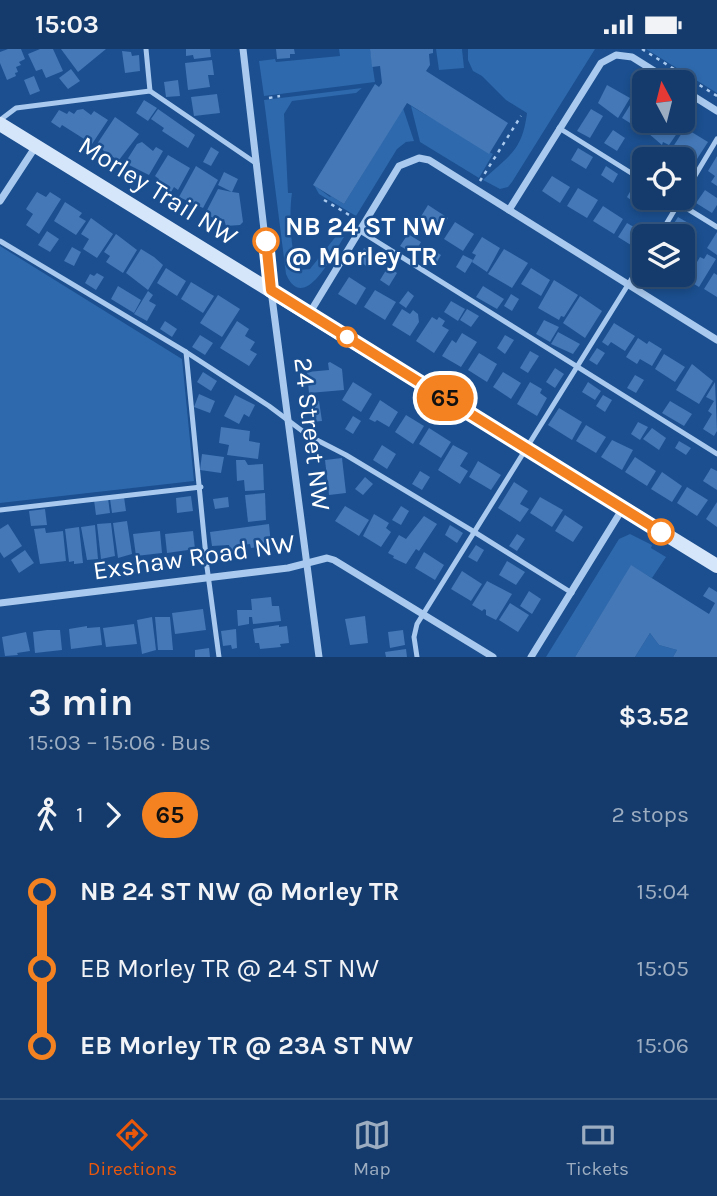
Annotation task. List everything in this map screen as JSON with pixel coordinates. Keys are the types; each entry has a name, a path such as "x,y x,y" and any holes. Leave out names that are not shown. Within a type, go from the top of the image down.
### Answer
{"street":[{"name":"24 Street NW","path":"243,49 271,290 319,657"},
{"path":"509,210 601,63 616,55 632,57 652,70"},
{"path":"695,97 717,111"},
{"name":"Morley Trail NW","path":"0,122 717,566"},
{"path":"0,201 37,145"},
{"path":"309,314 399,166 419,158 429,160 717,340"},
{"path":"531,657 623,508"},
{"name":"Exshaw Road NW","path":"1,601 288,568 327,558 493,657"}],"lane":[{"path":"146,49 150,91"},
{"path":"0,122 16,109 150,91 257,164"},
{"path":"559,128 632,174"},
{"path":"695,177 717,139"},
{"path":"689,210 717,227"},
{"path":"360,231 717,454"},
{"path":"0,241 186,352 289,419 309,436 476,533 572,593"},
{"path":"417,657 414,637 417,624 632,278"},
{"path":"186,352 208,578 219,657"},
{"path":"0,510 201,487"}],"path":[{"path":"642,49 717,96"},
{"path":"269,98 280,96"},
{"path":"474,189 521,116"},
{"path":"324,200 356,219"}],"shaded area":[{"path":"339,49 370,49 375,82 264,96 259,61 340,56"},
{"path":"436,49 462,49 464,68 439,70"},
{"path":"468,49 595,49 508,187 500,189 483,180 518,145 527,113 506,100 482,76 473,71 468,60"},
{"path":"646,49 717,49 717,93 695,79 695,70 680,70"},
{"path":"362,88 356,93 292,101 284,114 288,193 292,193 292,243 299,270 310,269 337,235 344,237 318,277 310,285 301,288 293,285 286,274 264,100"},
{"path":"411,106 493,154 479,178 420,142"},
{"path":"403,108 414,141 406,142 397,149 356,216 319,194 314,185 344,204"},
{"path":"0,246 182,359 194,481 0,503"},
{"path":"630,534 652,545 651,548 666,557 652,578 631,566 575,657 546,657 619,539"},
{"path":"650,633 659,645 677,650 673,657 635,657"}],"building":[{"path":"21,49 25,59 16,67 16,76 7,80 0,63 0,52"},
{"path":"40,49 53,49 63,71 46,78 42,69 36,71 28,54"},
{"path":"61,49 106,49 78,72"},
{"path":"186,49 210,49 211,57 194,59 193,55 186,56"},
{"path":"276,49 294,49 295,54 290,54 290,58 277,59"},
{"path":"370,49 433,49 433,53 429,54 430,65 426,71 508,123 489,154 407,103 344,204 313,185 375,84 379,87 382,83 380,66 372,67"},
{"path":"122,51 131,52 132,56 139,55 140,71 125,73"},
{"path":"212,60 214,75 208,75 210,87 188,90 185,63"},
{"path":"71,69 80,81 68,89 59,78"},
{"path":"34,76 40,91 30,95 24,80"},
{"path":"178,80 180,96 166,97 164,82"},
{"path":"607,85 630,98 618,118 598,103"},
{"path":"217,94 220,113 194,116 191,97"},
{"path":"144,100 157,108 148,121 136,113"},
{"path":"632,102 632,124 622,118"},
{"path":"83,109 91,115 94,111 108,120 92,144 62,125 60,128 51,122 59,110 74,114"},
{"path":"158,109 195,135 188,148 162,131 164,128 151,119"},
{"path":"591,109 603,116 590,138 577,131"},
{"path":"115,117 139,134 119,160 107,154 97,144"},
{"path":"613,130 625,138 617,151 604,143"},
{"path":"648,133 677,133 669,145 663,142 662,145"},
{"path":"682,133 693,133 708,142 695,162 695,147 673,147"},
{"path":"142,142 153,151 156,147 163,151 149,175 125,163 137,144"},
{"path":"211,147 219,152 211,166 203,162"},
{"path":"578,148 593,157 586,169 571,160"},
{"path":"168,155 190,168 178,190 174,187 171,192 156,183 159,179 155,176"},
{"path":"717,156 717,186 711,182 715,176 708,171"},
{"path":"196,166 218,180 203,208 179,197"},
{"path":"606,166 618,174 613,183 601,175"},
{"path":"224,172 238,179 232,192 218,185"},
{"path":"552,176 570,187 560,203 542,191"},
{"path":"578,188 598,200 587,218 567,206"},
{"path":"632,188 632,201 627,197"},
{"path":"218,189 239,193 243,222 240,225 226,226 224,219 220,221 205,214"},
{"path":"705,190 717,198 717,205 712,213 696,203"},
{"path":"37,192 46,197 50,192 61,199 39,234 26,225 33,214 26,209"},
{"path":"65,202 82,213 79,217 86,221 76,235 54,221"},
{"path":"428,205 448,218 437,235 417,223"},
{"path":"603,206 623,219 614,234 593,221"},
{"path":"678,217 690,224 674,224"},
{"path":"91,218 113,234 97,258 83,249 89,239 81,234"},
{"path":"455,222 474,234 463,251 444,239"},
{"path":"627,223 632,226 632,246 618,237"},
{"path":"47,231 59,239 50,252 38,245"},
{"path":"717,232 717,255 707,248"},
{"path":"116,234 137,250 123,273 106,262 110,256 104,252"},
{"path":"408,234 421,242 414,254 400,246"},
{"path":"482,237 500,248 487,272 472,262 476,255 472,253"},
{"path":"72,247 81,252 74,266 64,261"},
{"path":"364,248 375,255 368,267 357,260"},
{"path":"141,249 163,265 148,290 126,273"},
{"path":"504,249 528,263 512,288 488,274"},
{"path":"433,250 441,255 434,267 426,262"},
{"path":"707,254 716,259 699,287 695,285 695,260 697,262 700,257 704,259"},
{"path":"463,255 473,260 465,273 456,267"},
{"path":"388,267 397,273 389,286 380,280"},
{"path":"166,268 186,281 177,296 157,283"},
{"path":"531,268 550,280 541,296 521,284"},
{"path":"97,273 104,277 96,290 85,283 90,274 94,276"},
{"path":"714,273 717,275 717,297 704,289"},
{"path":"349,277 366,288 356,305 338,294"},
{"path":"554,280 578,295 564,317 561,316 559,320 538,308"},
{"path":"191,282 214,296 203,313 181,299"},
{"path":"118,286 141,300 134,313 111,299"},
{"path":"483,286 504,299 497,309 476,297"},
{"path":"375,290 396,302 385,320 364,307"},
{"path":"148,291 153,295 149,301 156,305 147,321 134,314"},
{"path":"408,291 414,296 406,308 399,303"},
{"path":"511,294 519,299 512,311 504,306"},
{"path":"218,295 240,309 222,337 200,323"},
{"path":"580,296 602,311 585,338 563,323"},
{"path":"451,301 465,309 458,321 444,312"},
{"path":"402,309 410,314 413,310 418,314 419,322 410,336 392,325"},
{"path":"467,309 479,316 471,327 460,320"},
{"path":"432,317 445,321 442,326 449,330 434,353 416,341"},
{"path":"544,320 559,327 550,342 536,334"},
{"path":"165,321 177,329 172,337 160,329"},
{"path":"237,321 249,329 245,336 255,342 250,350 257,354 249,366 220,348"},
{"path":"614,323 635,336 625,351 611,342 608,346 602,342"},
{"path":"558,332 580,344 573,354 551,344"},
{"path":"462,333 477,342 461,367 442,356 452,340 456,343"},
{"path":"200,335 213,343 205,355 192,347"},
{"path":"505,335 514,340 505,354 497,348"},
{"path":"638,338 662,349 652,366 640,359 637,364 626,357"},
{"path":"597,348 605,353 597,365 589,360"},
{"path":"530,351 539,356 528,373 520,368"},
{"path":"479,353 497,364 487,382 468,370"},
{"path":"664,354 685,367 675,382 655,369"},
{"path":"330,362 342,369 344,390 309,393 307,372 329,370"},
{"path":"692,364 713,381 699,404 676,390"},
{"path":"555,368 564,374 555,388 546,382"},
{"path":"203,372 217,381 211,391 197,382"},
{"path":"503,372 521,383 511,399 493,387"},
{"path":"635,375 644,380 636,393 627,388"},
{"path":"353,382 372,394 361,412 342,400"},
{"path":"530,382 542,389 540,393 547,398 537,416 517,404"},
{"path":"588,382 601,391 595,400 582,392"},
{"path":"715,382 717,431 714,436 703,429 712,414 708,411 714,401 706,397"},
{"path":"199,394 215,401 210,413 194,407"},
{"path":"235,395 255,405 249,417 244,414 239,424 224,416"},
{"path":"603,395 612,400 605,412 596,406"},
{"path":"380,400 398,412 389,427 369,419"},
{"path":"319,401 322,421 311,422 309,403"},
{"path":"670,401 692,414 684,426 662,413"},
{"path":"559,408 582,422 572,440 548,425"},
{"path":"406,415 424,426 413,444 395,432"},
{"path":"353,416 361,421 353,434 345,429"},
{"path":"638,422 648,427 640,440 631,434"},
{"path":"586,425 606,437 596,453 576,441"},
{"path":"221,427 250,431 249,441 260,443 258,459 227,455 229,445 219,443"},
{"path":"429,428 451,442 441,458 419,444"},
{"path":"652,428 666,438 659,450 643,439"},
{"path":"612,440 633,450 622,470 601,457"},
{"path":"679,441 691,448 686,455 675,448"},
{"path":"382,445 396,454 387,469 373,460"},
{"path":"453,445 468,453 460,466 468,471 460,484 438,470"},
{"path":"202,454 224,457 221,473 200,470"},
{"path":"635,457 656,471 647,486 625,472"},
{"path":"342,458 346,493 329,495 325,460"},
{"path":"236,460 245,460 248,465 263,464 264,490 245,491 244,480 237,481"},
{"path":"478,461 501,475 491,490 469,477"},
{"path":"711,468 717,471 717,490 703,481"},
{"path":"420,471 430,477 422,490 412,484"},
{"path":"662,472 682,486 672,502 651,489"},
{"path":"365,477 373,484 363,495 355,489"},
{"path":"514,482 528,491 520,504 529,509 520,522 498,508"},
{"path":"687,487 708,500 697,516 677,503"},
{"path":"265,493 266,520 248,522 245,495"},
{"path":"191,496 193,511 177,513 176,498"},
{"path":"124,497 126,511 112,513 110,499"},
{"path":"228,497 229,507 215,509 213,499"},
{"path":"540,497 563,510 552,527 530,513"},
{"path":"108,498 110,513 96,515 94,500"},
{"path":"717,502 717,527 706,519"},
{"path":"345,506 369,520 359,536 335,521"},
{"path":"401,506 409,511 401,525 392,520"},
{"path":"45,509 47,525 31,526 29,511"},
{"path":"374,514 389,523 386,528 391,532 381,547 363,536"},
{"path":"565,515 583,527 573,542 555,531"},
{"path":"424,516 437,524 419,551 416,549 406,564 393,558 394,556 388,553 399,535 406,539"},
{"path":"127,521 132,554 118,558 113,523"},
{"path":"111,523 115,556 101,559 97,524"},
{"path":"8,524 22,546 4,558 0,552 0,529"},
{"path":"269,524 271,545 251,548 250,544 235,546 235,550 230,551 229,545 212,546 210,532"},
{"path":"95,525 98,559 87,560 81,527"},
{"path":"450,525 463,533 457,543 445,535"},
{"path":"79,527 83,563 74,564 74,561 69,562 65,529"},
{"path":"45,528 46,533 63,531 66,561 40,564 34,529"},
{"path":"160,531 162,553 136,556 133,534"},
{"path":"193,531 195,549 167,553 165,534"},
{"path":"517,534 525,539 517,551 509,546"},
{"path":"476,545 484,550 477,562 468,557"},
{"path":"25,550 34,563 19,573 11,560"},
{"path":"424,552 444,565 435,580 415,568"},
{"path":"507,561 525,572 516,585 499,575"},
{"path":"631,565 709,614 715,603 703,596 709,587 717,592 717,657 673,657 677,650 659,645 650,633 635,657 575,657"},
{"path":"462,571 482,584 471,601 451,589"},
{"path":"487,581 512,594 496,620 486,615 486,610 482,611 472,605"},
{"path":"529,591 541,599 532,614 520,606"},
{"path":"271,597 272,606 279,606 281,621 253,624 252,617 249,617 249,624 238,626 237,610 252,610 251,599"},
{"path":"510,603 529,615 518,632 499,620"},
{"path":"203,609 206,630 175,634 172,613"},
{"path":"365,616 368,643 350,645 345,619"},
{"path":"152,617 156,650 142,654 137,620"},
{"path":"155,617 170,617 173,650 158,650"},
{"path":"134,624 137,644 106,647 103,628"},
{"path":"287,626 289,643 280,644 281,647 260,649 259,643 255,643 253,629"},
{"path":"100,627 102,645 71,649 69,629"},
{"path":"236,629 237,648 232,649 231,645 223,646 221,631"},
{"path":"60,630 62,650 35,653 33,632"},
{"path":"403,630 405,645 390,648 388,632"},
{"path":"26,632 30,651 5,656 2,637"},
{"path":"209,648 210,657 195,657 195,650"},
{"path":"406,649 407,657 386,657 385,652"}],"bus line":[{"name":"65","path":"266,241 271,290 661,532"}],"place":[{"name":"NB 24 ST NW @ Morley TR","path":"266,241"}]}
